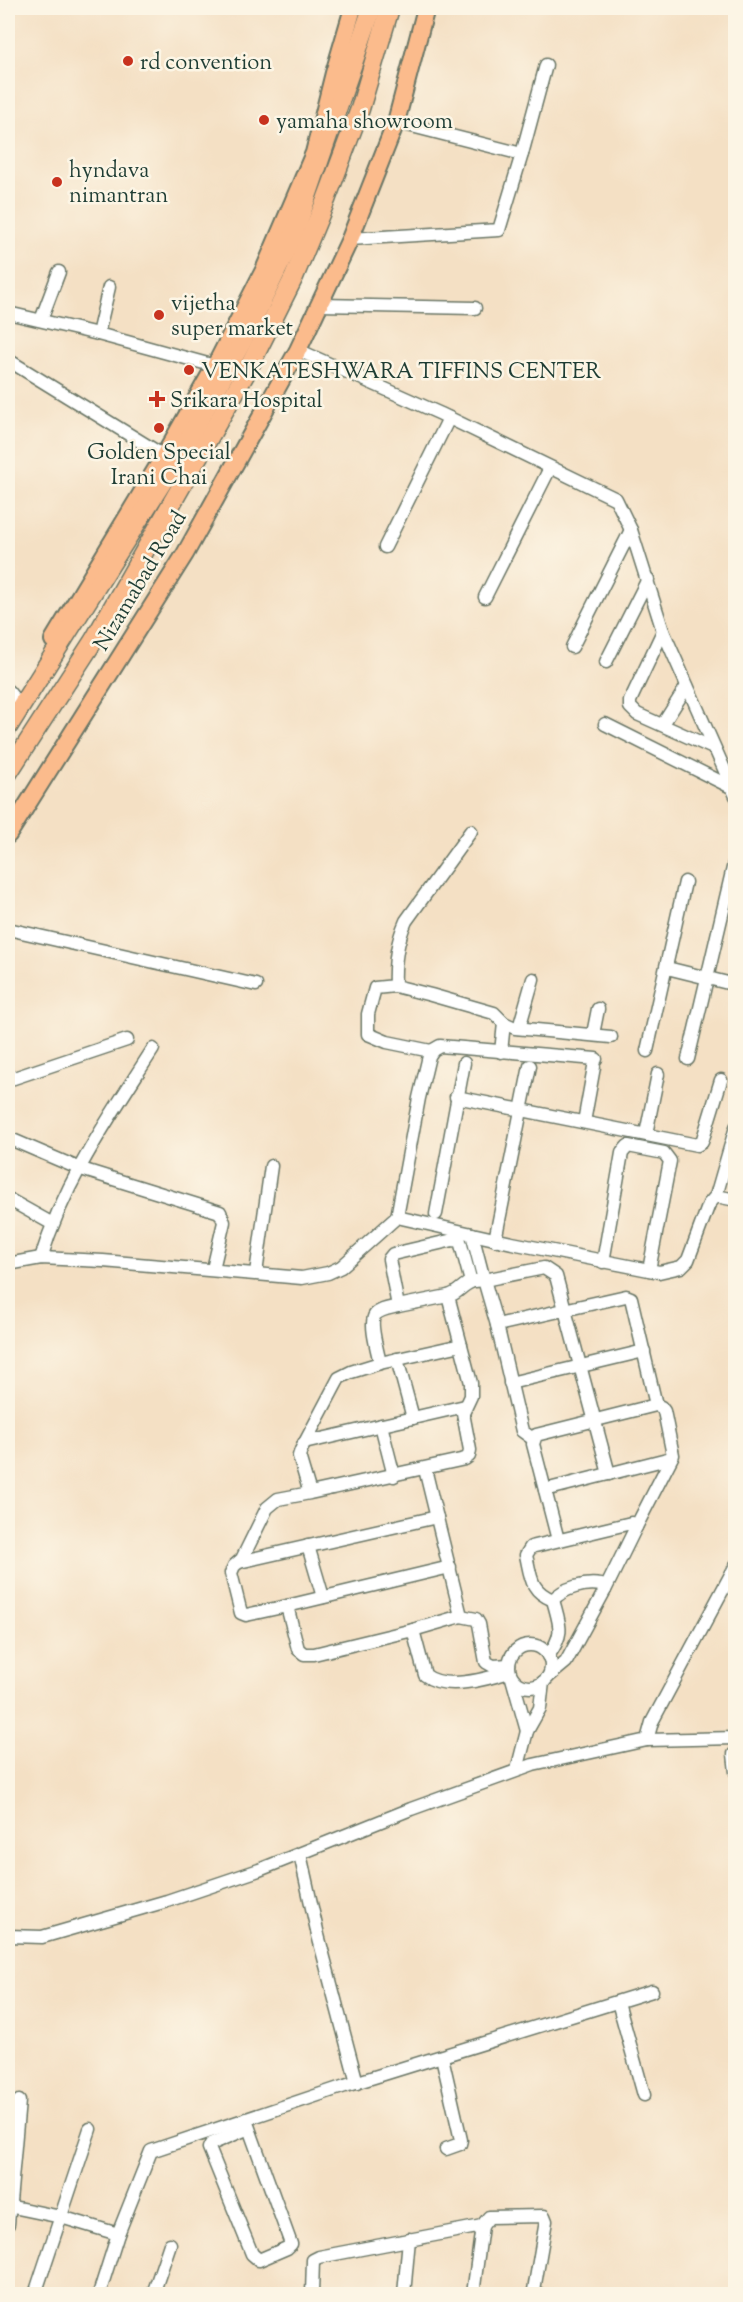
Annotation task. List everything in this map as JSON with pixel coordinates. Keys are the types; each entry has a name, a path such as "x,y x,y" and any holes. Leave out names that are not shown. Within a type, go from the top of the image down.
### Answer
{"highway":[{"path":"355,8 362,38"},
{"name":"Nizamabad Road","path":"8,773 94,640 248,369 263,318 269,272 297,226 372,8"},
{"name":"Nizamabad Road","path":"8,727 13,702 183,451 263,318 294,277 360,109 390,8"}],"main road":[{"name":"Nizamabad Road","path":"13,702 164,456 269,272 314,153 334,73 355,8"},
{"name":"Nizamabad Road","path":"8,835 185,554 298,350 350,239 396,122 426,8"}],"street":[{"path":"350,239 499,230 546,65"},
{"path":"396,122 522,154"},
{"path":"41,320 59,272"},
{"path":"98,334 109,286"},
{"path":"320,305 475,308"},
{"path":"8,313 98,334 215,366"},
{"path":"298,350 449,418 616,499 631,530 663,631 733,791"},
{"path":"8,360 164,456"},
{"path":"385,547 449,418"},
{"path":"485,597 550,468"},
{"path":"572,647 631,530"},
{"path":"606,662 648,579"},
{"path":"663,631 630,701 630,707 637,714 713,748"},
{"path":"663,724 687,686"},
{"path":"605,724 733,791"},
{"path":"395,986 398,949 406,921 471,831"},
{"path":"688,1059 735,855"},
{"path":"647,1051 686,882"},
{"path":"8,929 256,985"},
{"path":"666,968 735,985"},
{"path":"519,1028 533,979"},
{"path":"584,1122 595,1063 440,1046 431,1051 387,1042 368,1034 372,993 375,988 395,986 494,1013 504,1023 519,1028 611,1037"},
{"path":"593,1034 598,1009"},
{"path":"501,1052 504,1023"},
{"path":"8,1080 127,1040"},
{"path":"40,1258 51,1223 78,1168 153,1049"},
{"path":"8,1264 40,1258 213,1269 302,1278 328,1273 341,1267 397,1217 419,1098 431,1051"},
{"path":"436,1214 464,1063"},
{"path":"495,1240 530,1066"},
{"path":"646,1134 658,1074"},
{"path":"456,1097 698,1144 702,1143 721,1080"},
{"path":"397,1217 495,1240 512,1248 659,1272 681,1267 688,1260 709,1204 716,1196 735,1128"},
{"path":"8,1139 78,1168 220,1212 224,1222 213,1269"},
{"path":"603,1262 622,1153 628,1146 664,1153 670,1161 649,1270"},
{"path":"256,1273 271,1166"},
{"path":"716,1196 735,1200"},
{"path":"8,1199 51,1223"},
{"path":"472,1234 477,1281"},
{"path":"398,1306 389,1264 389,1259 393,1254 453,1240 460,1241 497,1325 522,1431 533,1439 558,1540"},
{"path":"380,1363 372,1324 374,1316 381,1311 454,1295 462,1285 477,1281 544,1268 549,1269 556,1276 609,1474"},
{"path":"448,1296 471,1383 471,1396 463,1413 470,1450 469,1456 465,1459 394,1476 278,1499 267,1508 231,1573 241,1613 246,1615 450,1567"},
{"path":"497,1325 626,1296 631,1298 656,1406"},
{"path":"310,1493 299,1456 339,1378 380,1363 461,1345"},
{"path":"510,1383 644,1352"},
{"path":"397,1359 412,1418"},
{"path":"304,1443 465,1406"},
{"path":"287,1606 298,1649 304,1654 314,1654 461,1616 476,1619 486,1662 510,1672 524,1686 537,1686 566,1662 605,1590 671,1458 673,1449 664,1411 661,1407 656,1406 536,1435 533,1439"},
{"path":"381,1425 394,1476"},
{"path":"545,1490 671,1458"},
{"path":"425,1469 461,1616"},
{"path":"239,1562 437,1517"},
{"path":"548,1656 556,1646 561,1630 553,1600 535,1589 526,1555 531,1547 628,1523 636,1527"},
{"path":"308,1546 323,1597"},
{"path":"647,1740 652,1722 735,1565"},
{"path":"553,1600 558,1594 570,1589 598,1584 605,1590"},
{"path":"413,1630 426,1676 431,1680 469,1682 510,1672"},
{"path":"517,1770 527,1731 540,1708 545,1680 551,1664 548,1656 540,1648 526,1645 514,1652 510,1672 527,1731"},
{"path":"8,1936 42,1937 178,1897 259,1870 411,1809 532,1765 647,1740 735,1738"},
{"path":"734,1754 735,1772"},
{"path":"300,1854 318,1935 357,2083"},
{"path":"99,2295 118,2234 151,2151 248,2124 357,2083 652,1991"},
{"path":"618,2002 645,2095"},
{"path":"442,2058 465,2147 446,2149"},
{"path":"8,2224 19,2101"},
{"path":"248,2124 291,2244 259,2260 252,2254 209,2148 210,2144 248,2124"},
{"path":"35,2295 90,2129"},
{"path":"9,2206 61,2217 118,2234"},
{"path":"473,2295 482,2226 489,2217 544,2216 546,2221 534,2290 538,2294"},
{"path":"312,2295 313,2260 482,2226"},
{"path":"404,2295 410,2239"},
{"path":"153,2295 170,2244"}],"place":[{"name":"rd convention","path":"128,61"},
{"name":"yamaha showroom","path":"264,120"},
{"name":"hyndava nimantran","path":"57,182"},
{"name":"vijetha super market","path":"159,315"},
{"name":"VENKATESHWARA TIFFINS CENTER","path":"189,370"},
{"name":"Srikara Hospital","path":"157,399"},
{"name":"Golden Special Irani Chai","path":"159,428"}]}
